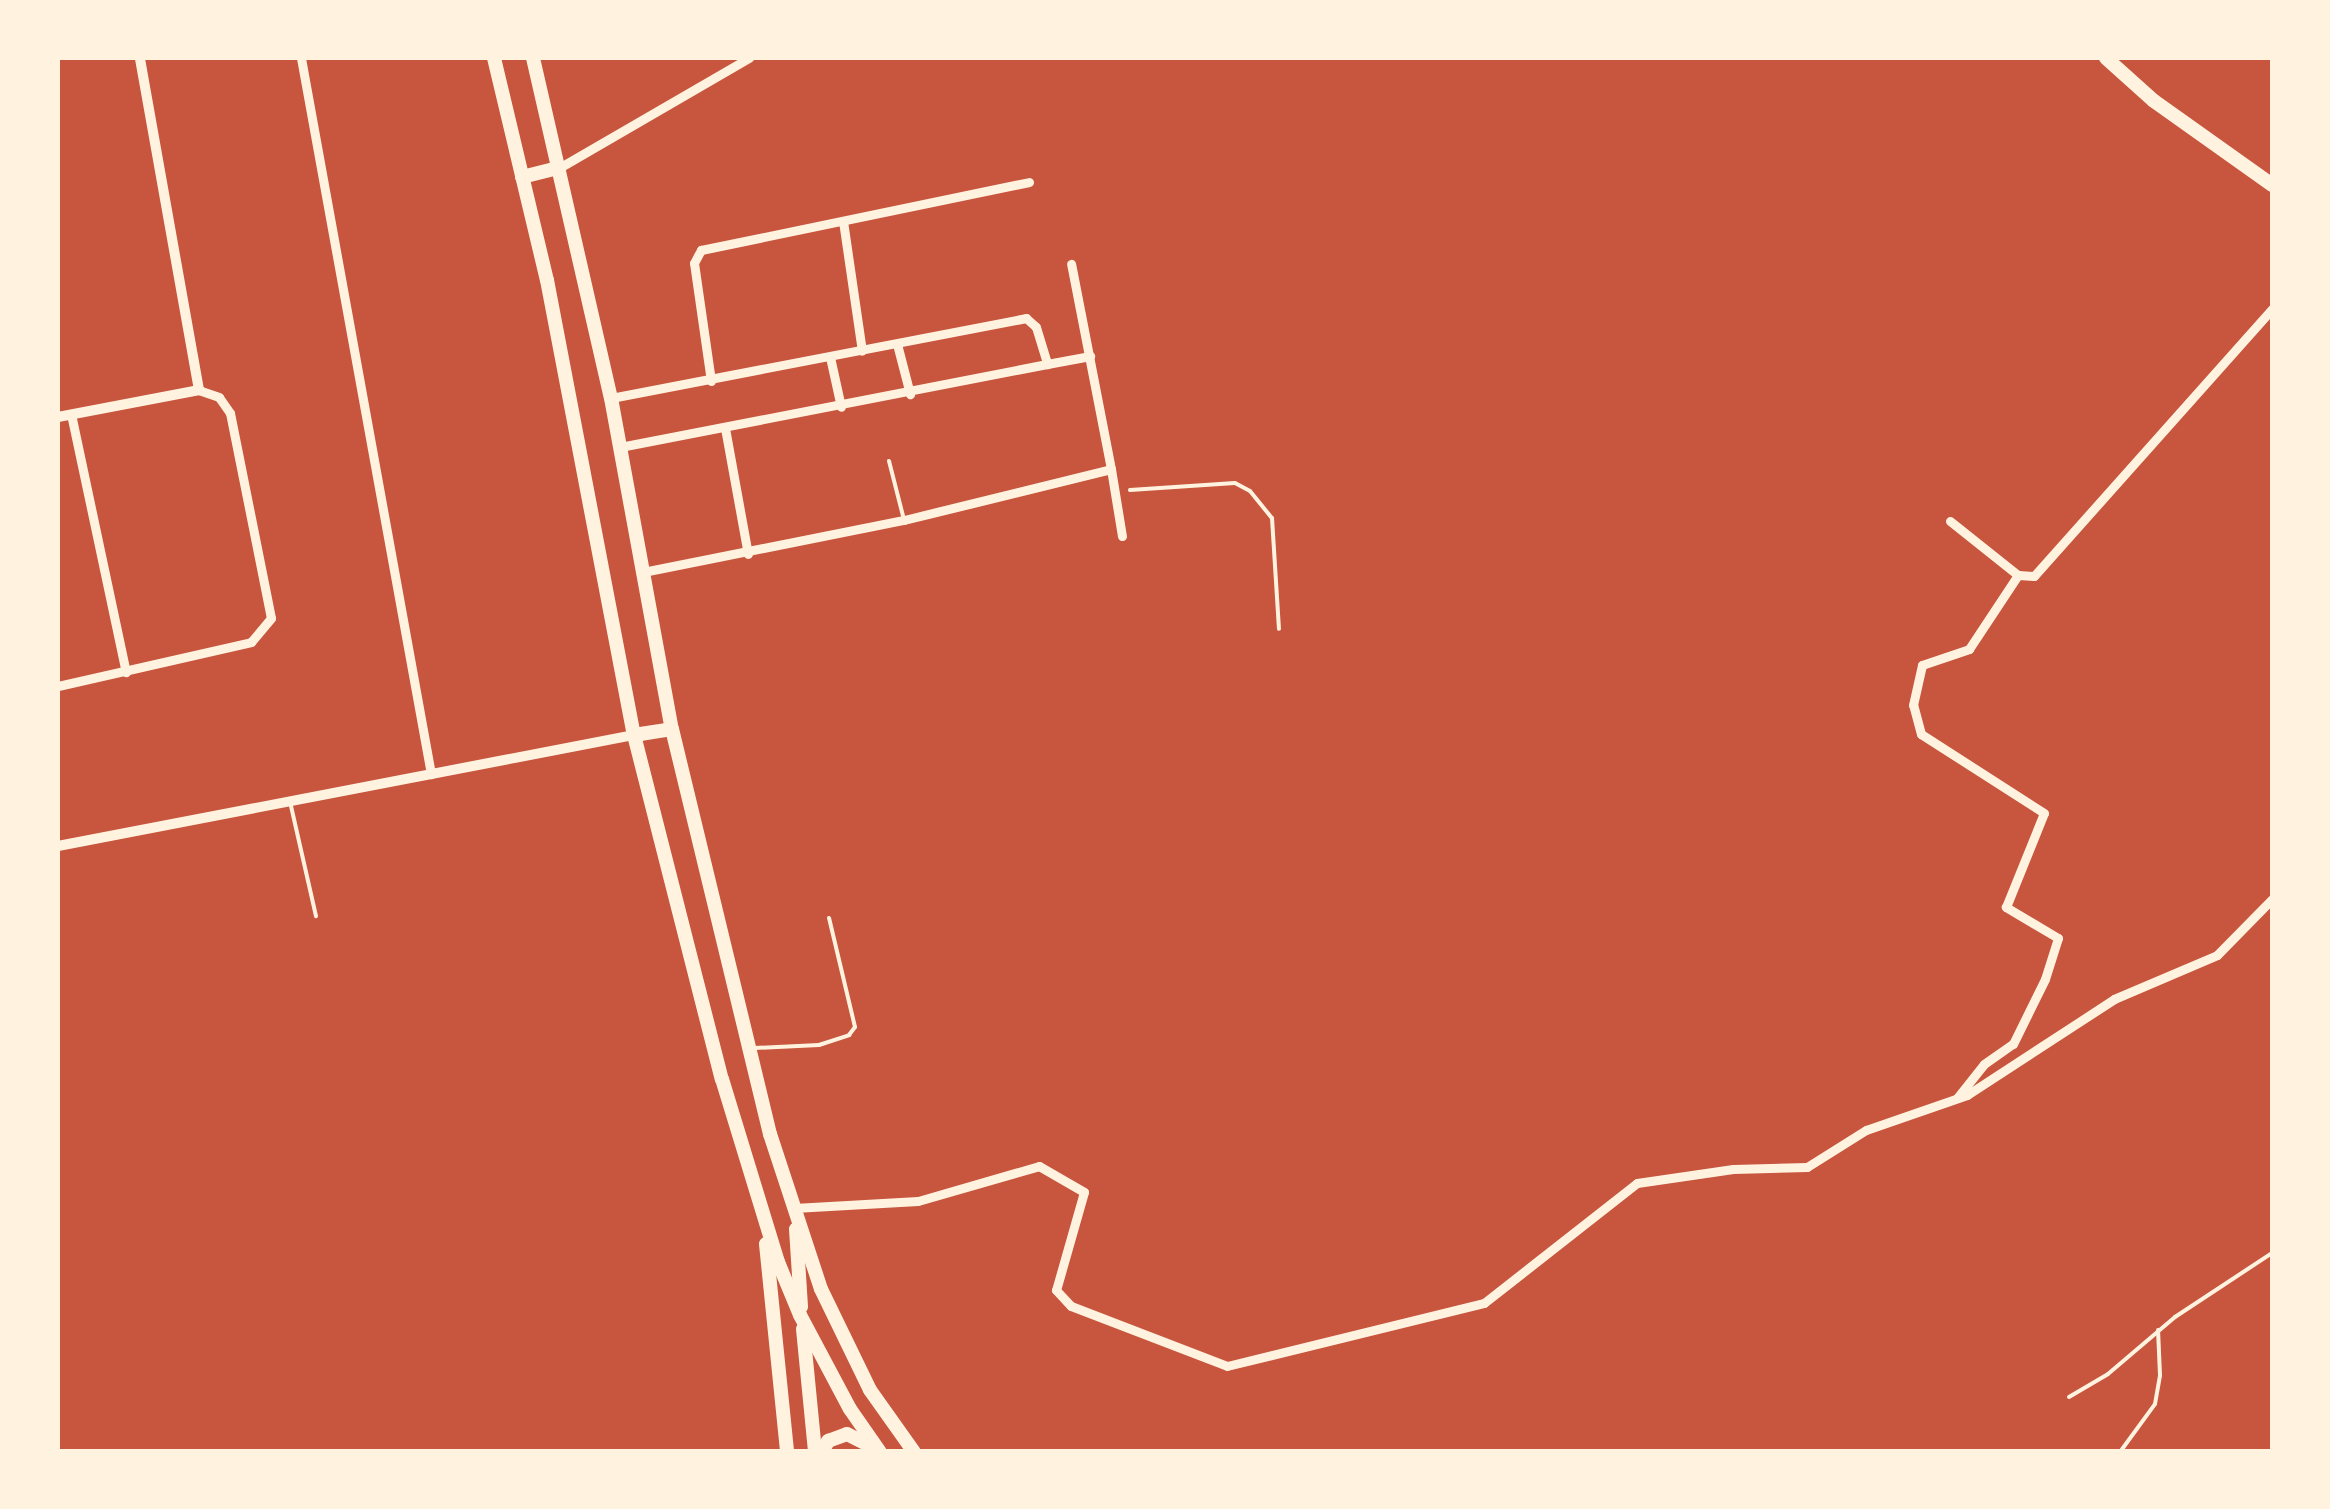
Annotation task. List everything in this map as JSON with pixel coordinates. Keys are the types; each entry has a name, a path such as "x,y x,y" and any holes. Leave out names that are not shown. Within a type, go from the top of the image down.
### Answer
{"main road":[{"path":"494,58 547,280 634,735 722,1078 763,1213 802,1320 850,1409 879,1452"},
{"path":"533,58 611,398 640,573 672,730 770,1134 821,1290 870,1390 914,1452"},
{"path":"2106,58 2154,101 2272,185"},
{"path":"522,177 559,168"},
{"path":"634,735 672,730"},
{"path":"794,1208 802,1320 818,1452"},
{"path":"763,1213 786,1452"},
{"path":"818,1452 828,1441 847,1434 879,1452"}],"street":[{"path":"140,58 199,390"},
{"path":"301,58 431,774"},
{"path":"559,168 749,58"},
{"path":"711,381 694,263 706,248 1029,182"},
{"path":"844,221 862,351"},
{"path":"1071,264 1122,536"},
{"path":"1950,521 2018,575 2030,578 2040,572 2272,309"},
{"path":"611,398 1026,318 1036,327 1047,364"},
{"path":"897,344 910,394"},
{"path":"620,447 910,394 1090,356"},
{"path":"830,357 842,407"},
{"path":"58,417 199,390 219,396 230,413 271,618 252,642 58,686"},
{"path":"71,414 126,672"},
{"path":"725,428 748,554"},
{"path":"640,573 904,520 1111,469"},
{"path":"1956,1098 1984,1064 2013,1044 2045,979 2058,938 2006,906 2044,813 1921,734 1913,705 1922,666 1969,649 2018,575"},
{"path":"58,846 634,735"},
{"path":"794,1208 918,1201 1039,1166 1084,1192 1056,1290 1071,1306 1227,1366 1484,1303 1637,1183 1733,1169 1807,1167 1866,1130 1956,1098 2114,999 2216,954 2272,899"}],"lane":[{"path":"888,462 904,520"},
{"path":"290,801 316,916"},
{"path":"750,1048 819,1045 849,1035 856,1027 828,918"},
{"path":"2069,1397 2108,1374 2158,1330 2272,1253"},
{"path":"2120,1452 2155,1404 2160,1376 2158,1330"}],"path":[{"path":"1115,491 1235,483 1250,491 1272,518 1275,530 1279,629"}]}
